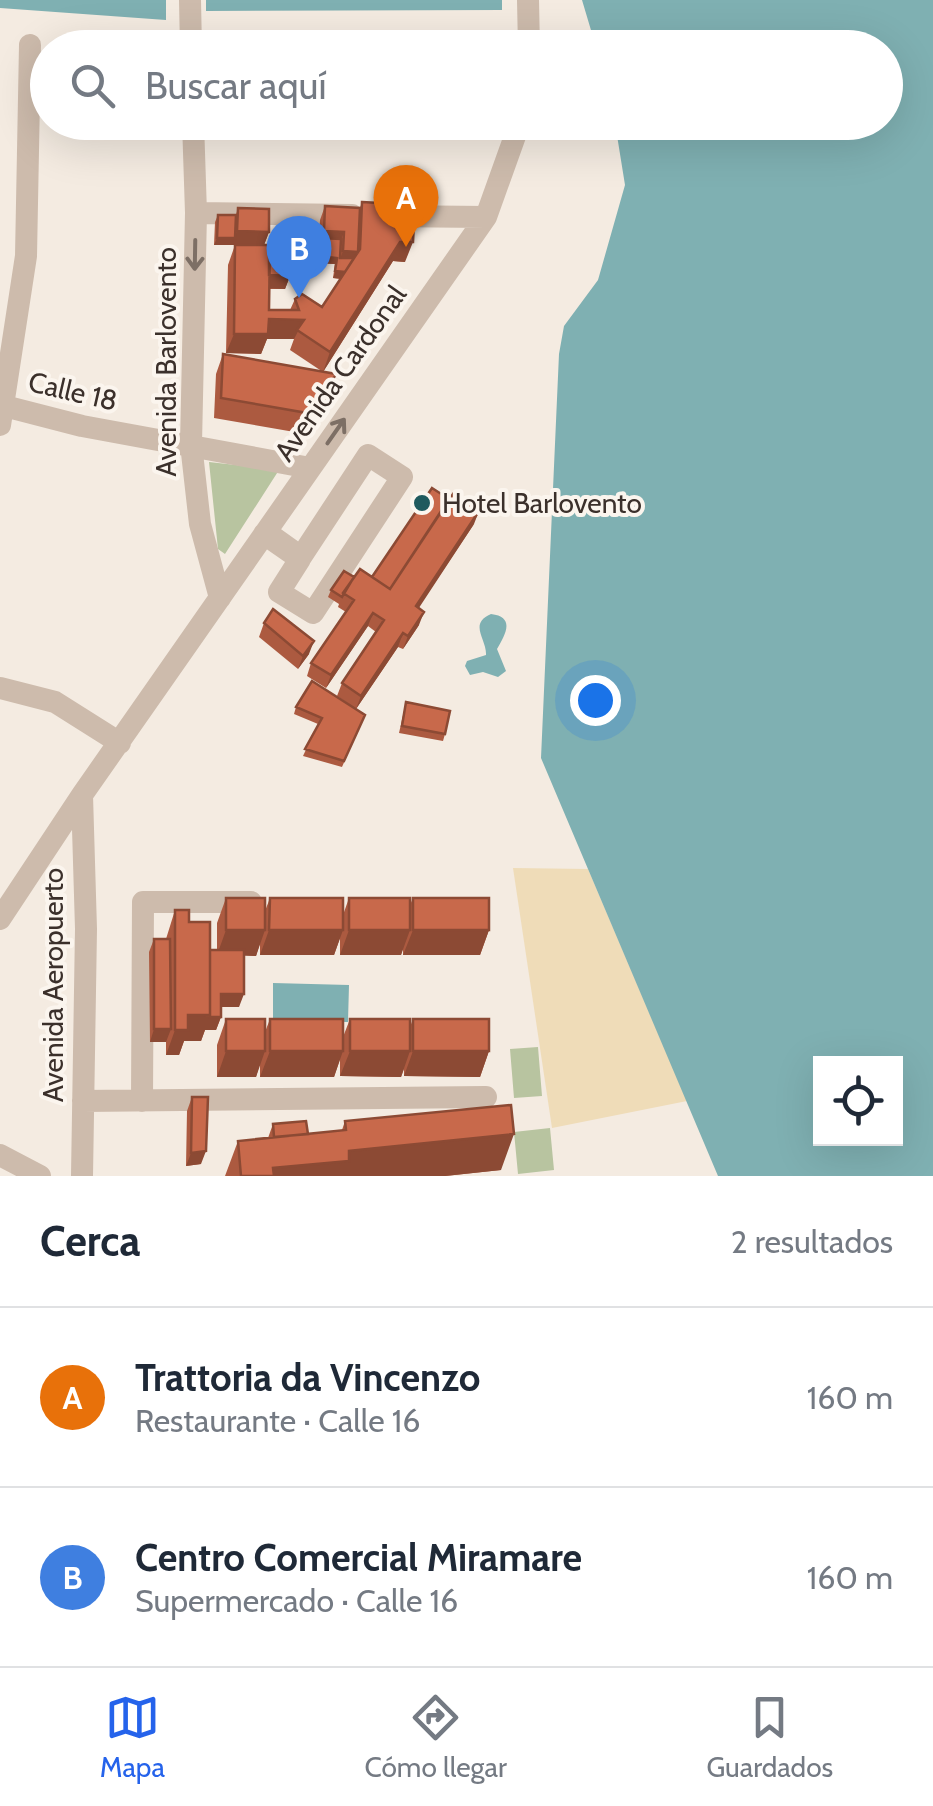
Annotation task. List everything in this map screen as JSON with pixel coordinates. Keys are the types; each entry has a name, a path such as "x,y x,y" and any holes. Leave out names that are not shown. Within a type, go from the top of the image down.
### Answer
{"street":[{"path":"1,412 26,256 30,46"},
{"name":"Avenida Barlovento","path":"194,140 196,213 191,444 200,524 220,598"},
{"name":"Avenida Cardonal","path":"0,919 82,795 486,217 514,140"},
{"path":"196,213 486,217"},
{"name":"Calle 18","path":"1,412 310,468"},
{"path":"368,455 402,477 313,613 279,592 300,559 265,533 301,557 368,455"},
{"path":"0,688 55,702 120,743"},
{"name":"Avenida Aeropuerto","path":"82,795 86,930 82,1176"},
{"path":"142,1101 143,902 281,902"},
{"path":"84,1101 486,1097"},
{"path":"0,1155 40,1176"}],"green space":[{"path":"209,462 279,470 225,554 218,549"},
{"path":"538,1047 542,1096 514,1098 510,1049"},
{"path":"550,1128 554,1170 518,1174 514,1132"}],"sand":[{"path":"513,868 588,869 687,1101 552,1128"}],"water":[{"path":"0,0 166,0 166,20 0,8"},
{"path":"206,0 502,0 502,10 206,11"},
{"path":"582,0 933,0 933,1176 718,1176 541,758 559,354 564,326 598,280 625,185 618,140 903,140 903,30 591,30"},
{"path":"491,614 506,623 497,649 506,671 498,677 483,672 470,675 465,666 467,661 486,655 480,627"},
{"path":"273,983 349,985 348,1022 273,1021"}],"building":[{"path":"362,202 415,205 413,242 400,242 330,352 297,330 304,320 269,319 268,334 234,334 235,245 270,245 269,310 299,310 295,299 302,294 322,307 360,249"},
{"path":"325,206 360,208 358,252 343,251 344,232 324,231"},
{"path":"238,208 269,209 269,232 237,231"},
{"path":"218,215 236,215 235,238 217,238"},
{"path":"284,229 311,230 311,252 290,252 290,276 269,275 269,252 283,252"},
{"path":"321,238 341,239 340,258 354,258 345,272 335,271 337,258 319,256"},
{"path":"223,354 336,374 313,414 221,398"},
{"path":"432,488 449,499 390,589 372,577"},
{"path":"453,494 479,511 416,606 424,612 408,636 403,633 361,696 342,683 384,620 373,613 331,675 311,663 354,600 343,593 360,569 390,589"},
{"path":"344,571 354,577 342,597 331,590"},
{"path":"273,609 314,641 303,656 264,623"},
{"path":"312,681 365,715 344,761 305,749 322,718 296,707"},
{"path":"406,702 450,711 445,734 402,726"},
{"path":"226,898 265,898 265,930 226,930"},
{"path":"270,898 343,898 343,930 269,930"},
{"path":"349,898 410,898 410,930 349,930"},
{"path":"413,898 489,898 489,930 413,930"},
{"path":"175,910 189,910 189,922 210,922 210,1015 188,1015 188,1030 175,1030"},
{"path":"154,939 170,939 171,1029 154,1029"},
{"path":"210,950 244,950 244,994 221,994 221,1017 210,1017"},
{"path":"226,1019 265,1019 265,1051 226,1051"},
{"path":"270,1019 343,1019 343,1051 270,1051"},
{"path":"350,1019 410,1019 410,1051 350,1051"},
{"path":"413,1019 489,1019 489,1051 413,1051"},
{"path":"192,1097 208,1097 206,1151 191,1153"},
{"path":"511,1105 514,1134 349,1151 349,1161 273,1168 274,1176 241,1176 238,1141 346,1130 345,1121"},
{"path":"306,1121 308,1134 274,1137 273,1124"}],"place":[{"name":"Trattoria da Vincenzo","path":"406,247"},
{"name":"Centro Comercial Miramare","path":"299,298"},
{"name":"Hotel Barlovento","path":"422,503"}]}
